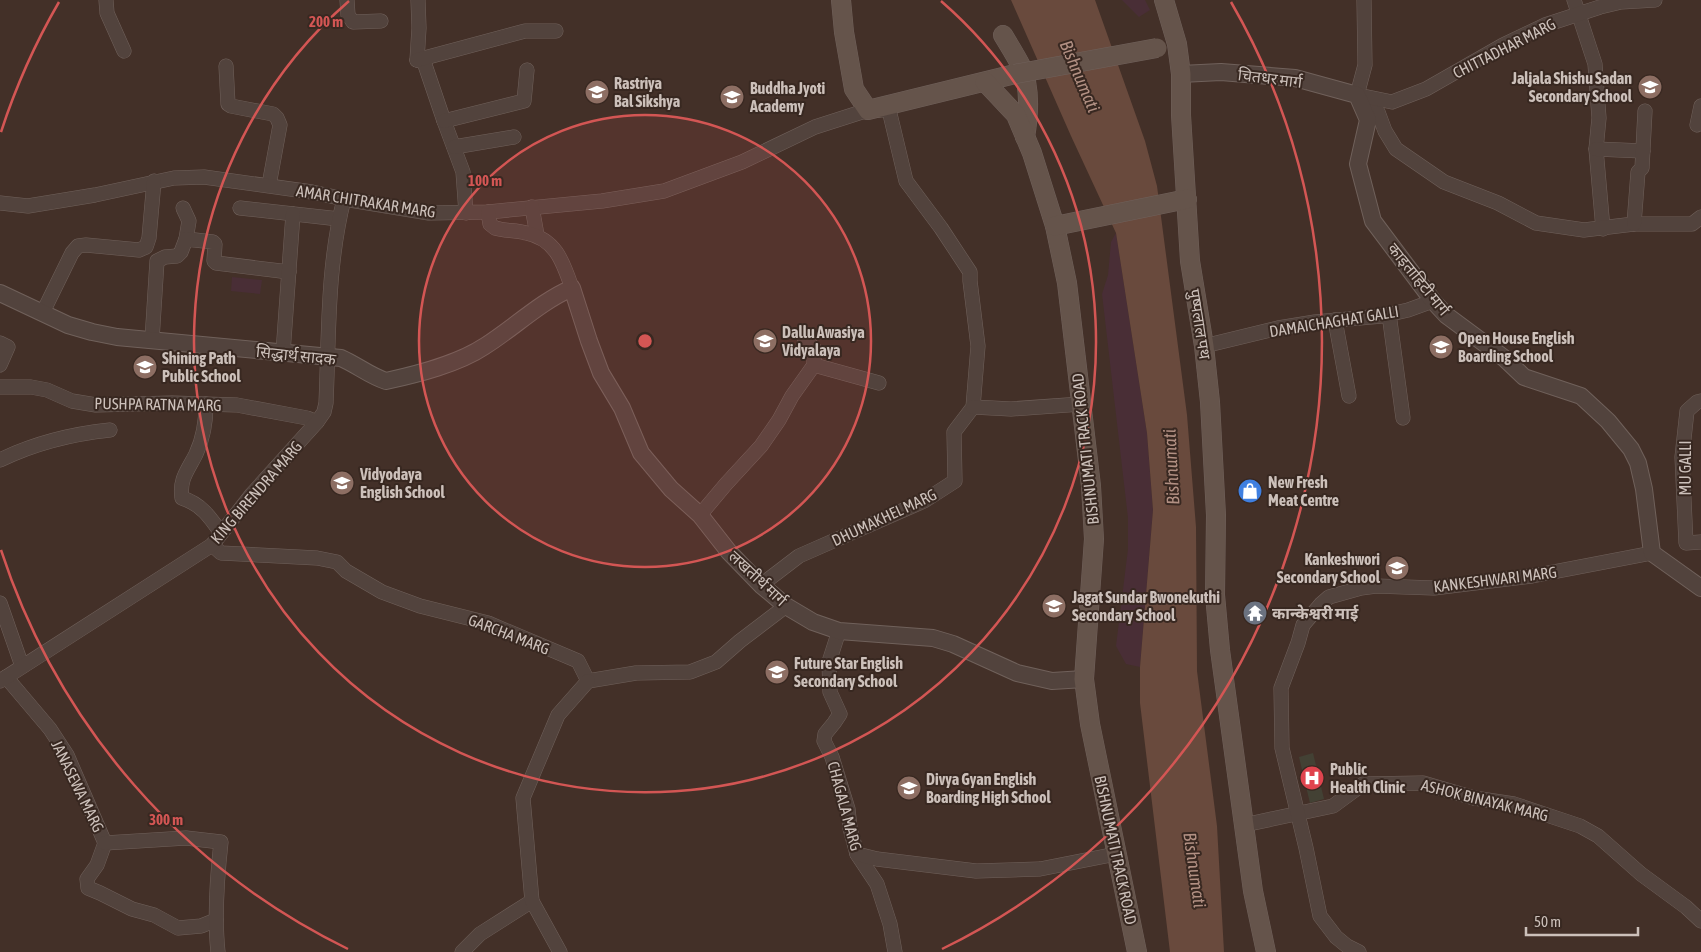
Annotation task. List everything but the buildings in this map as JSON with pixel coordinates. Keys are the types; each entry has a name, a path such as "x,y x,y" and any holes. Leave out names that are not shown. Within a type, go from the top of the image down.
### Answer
{"main road":[{"path":"841,0 844,32 854,89 868,110 1015,74 1177,44"},
{"name":"पुष्पलाल पथ","path":"1164,0 1177,44 1181,74 1181,200 1204,346 1212,421 1216,515 1216,595 1220,650 1244,825"},
{"path":"1003,35 1021,67 1027,93 1029,112 1025,137"},
{"name":"BISHNUMATI TRACK ROAD","path":"985,82 1016,115 1032,153 1055,226 1067,283 1091,486 1094,539 1084,679 1090,724 1137,952"},
{"path":"1055,226 1181,200"},
{"path":"1244,825 1253,891 1266,952"}],"street":[{"path":"106,0 107,13 124,51"},
{"path":"347,0 348,15 353,22 381,21"},
{"path":"417,60 418,0"},
{"path":"1364,0 1365,64 1357,95 1378,112 1384,131 1396,149 1444,182 1498,203 1536,223 1584,230 1634,224 1692,224 1701,217"},
{"name":"CHITTADHAR MARG","path":"1357,95 1392,102 1426,89 1576,7 1655,0"},
{"path":"1576,7 1595,64 1599,118 1596,149 1603,229"},
{"path":"417,60 525,31 556,31"},
{"path":"417,60 424,62 463,172 466,213"},
{"path":"226,66 228,104 273,114 280,125 269,185"},
{"path":"444,121 524,101 527,70"},
{"name":"चितधर मार्ग","path":"1181,74 1221,72 1295,78 1357,95"},
{"name":"काइताहिटी मार्ग","path":"1357,95 1368,120 1358,164 1373,221 1446,315 1504,358 1524,377 1581,396 1608,421 1631,449 1638,463 1644,489 1652,553"},
{"path":"1697,125 1701,106"},
{"path":"868,110 889,110 906,182 941,228 970,272 978,346 973,407 1011,409 1081,404"},
{"name":"AMAR CHITRAKAR MARG","path":"0,203 28,206 57,202 154,181 204,177 269,185 429,213 488,212 602,201 664,191 742,162 815,127 868,110"},
{"path":"1634,224 1638,172 1642,168 1645,111"},
{"path":"454,147 514,137"},
{"path":"1596,149 1643,151"},
{"path":"146,247 149,238 154,181"},
{"name":"KING BIRENDRA MARG","path":"3,679 212,545 252,494 317,422 324,412 326,403 332,265 344,199"},
{"path":"532,207 537,235"},
{"path":"157,261 165,257 177,256 181,252 186,239 189,221 184,208"},
{"path":"240,208 339,219"},
{"path":"488,212 490,224 495,228 537,235 552,245 564,267 572,288"},
{"path":"283,353 293,214"},
{"path":"186,239 214,242 216,244 214,261 216,263 289,272"},
{"path":"43,312 72,253 78,246 86,245 138,250 146,247"},
{"path":"146,247 157,261 152,340"},
{"name":"सिद्धार्थ सादक","path":"0,293 68,325 92,332 117,337 341,358 386,381 465,357 485,346 540,306 572,288"},
{"name":"लखतीर्थ मार्ग","path":"572,288 598,366 622,408 641,453 671,489 700,515 729,552 761,585 786,606 813,622 839,631 933,638 953,644 1017,673 1052,681 1084,679"},
{"name":"DAMAICHAGHAT GALLI","path":"1204,346 1278,328 1389,314 1434,301"},
{"path":"1389,314 1403,418"},
{"path":"1335,320 1349,396"},
{"path":"700,515 761,446 814,365 814,348 804,338"},
{"path":"0,343 8,347 0,365"},
{"path":"814,365 879,383"},
{"name":"PUSHPA RATNA MARG","path":"0,387 31,387 47,390 72,401 96,405 172,402 237,406 306,418 317,422"},
{"name":"MU GALLI","path":"1701,401 1697,402 1687,411 1682,457 1686,543 1701,542"},
{"path":"206,404 206,418 203,431 196,453 185,471 182,498 192,501 202,508 222,533"},
{"name":"DHUMAKHEL MARG","path":"761,585 800,556 924,501 955,481 954,432 973,407"},
{"path":"0,460 15,452 62,437 78,433 110,430"},
{"name":"GARCHA MARG","path":"212,545 221,553 316,558 337,562 346,571 382,592 420,606 488,623 578,661 588,681"},
{"path":"1652,553 1701,588"},
{"name":"KANKESHWARI MARG","path":"1359,952 1347,946 1336,936 1320,916 1282,748 1281,688 1303,625 1329,597 1361,588 1376,586 1434,588 1532,576 1652,553"},
{"path":"0,603 22,666"},
{"path":"560,952 532,901 523,798 558,715 588,681 636,672 690,672 716,662 786,606"},
{"name":"CHAGALA MARG","path":"839,631 829,662 830,692 840,714 825,734 824,741 832,757 848,809 850,828 857,854 877,884 890,924 895,952"},
{"name":"JANASEWA MARG","path":"3,679 50,729 67,755 105,843 97,864 87,879 88,888 132,909 154,915 178,928 201,926 216,920"},
{"name":"ASHOK BINAYAK MARG","path":"1244,825 1333,806 1363,784 1423,783 1474,798 1514,804 1580,826 1598,836 1701,921"},
{"path":"105,843 186,838 222,842 216,920 218,952"},
{"path":"857,854 877,859 976,871 1040,869 1116,854"},
{"path":"462,952 480,934 532,901"}],"shaded area":[{"path":"1122,0 1145,0 1150,10 1139,17"},
{"path":"1116,233 1147,433 1153,510 1140,667 1126,664 1116,646 1128,549 1128,518 1102,294 1108,275 1111,242"},
{"path":"232,277 262,280 260,294 231,291"},
{"name":"Public Health Clinic","path":"1313,753 1324,799 1310,803 1299,757"}],"water":[{"name":"Bishnumati","path":"1011,0 1095,0 1145,141 1157,186 1187,415 1196,527 1197,671 1217,826 1224,952 1170,952 1140,703 1140,667 1153,510 1147,433 1116,233"}],"place":[{"name":"Jaljala Shishu Sadan Secondary School","path":"1650,87"},
{"name":"Rastriya Bal Sikshya","path":"597,92"},
{"name":"Buddha Jyoti Academy","path":"732,97"},
{"name":"Dallu Awasiya Vidyalaya","path":"765,341"},
{"name":"Open House English Boarding School","path":"1441,347"},
{"name":"Shining Path Public School","path":"145,367"},
{"name":"Vidyodaya English School","path":"342,483"},
{"name":"New Fresh Meat Centre","path":"1250,491"},
{"name":"Kankeshwori Secondary School","path":"1397,568"},
{"name":"Jagat Sundar Bwonekuthi Secondary School","path":"1054,606"},
{"name":"कान्केश्वरी माई","path":"1255,613"},
{"name":"Future Star English Secondary School","path":"777,672"},
{"name":"Public Health Clinic","path":"1312,778"},
{"name":"Divya Gyan English Boarding High School","path":"909,788"}]}
